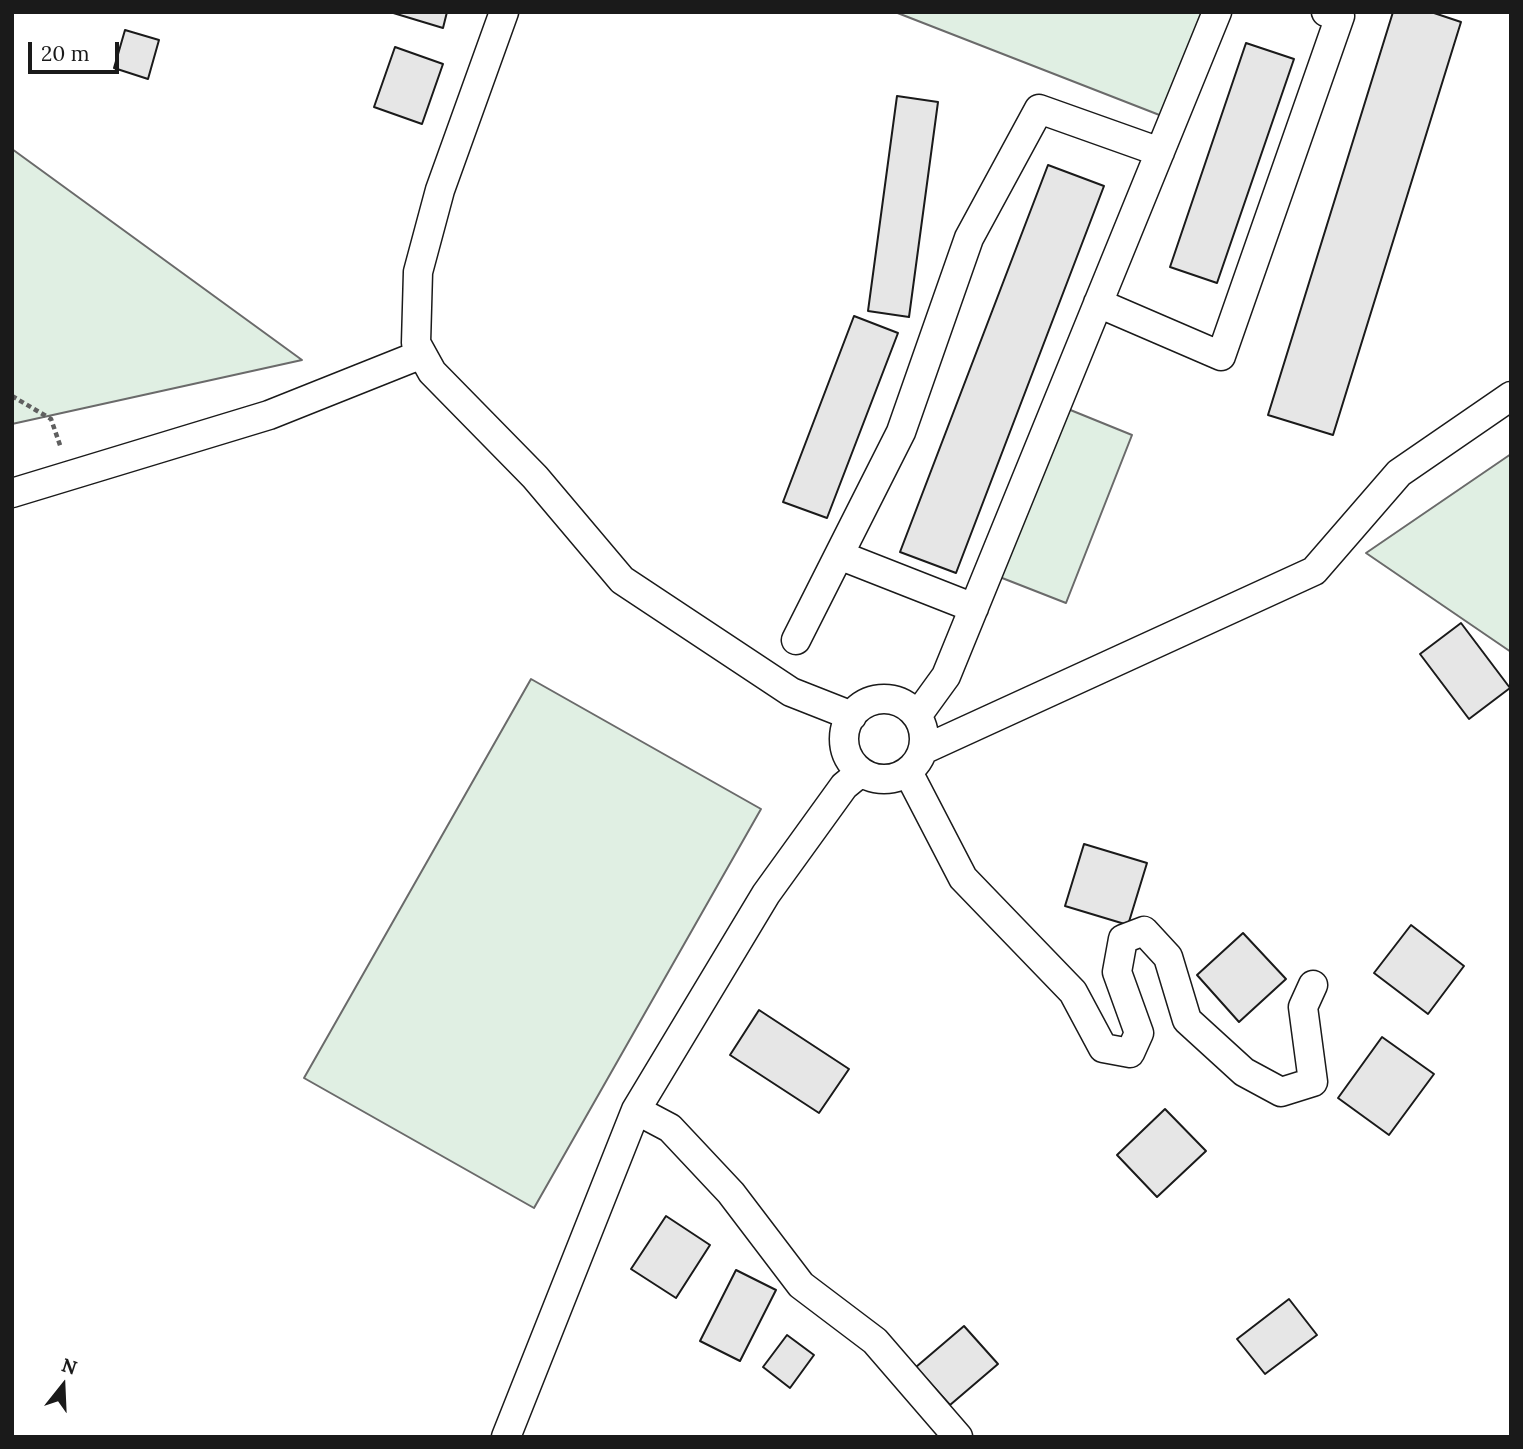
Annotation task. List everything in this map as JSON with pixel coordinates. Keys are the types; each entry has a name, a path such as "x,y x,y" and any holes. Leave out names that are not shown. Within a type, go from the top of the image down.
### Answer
{"street":[{"path":"504,12 440,190 418,272 416,343 432,372 535,477 622,580 791,691 852,716"},
{"path":"917,716 946,676 1217,12"},
{"path":"1098,303 1221,356 1340,16 1326,12"},
{"path":"796,640 901,432 969,238 1039,109 1160,152"},
{"path":"12,494 269,415 422,354"},
{"path":"1313,985 1303,1007 1313,1082 1281,1092 1244,1072 1187,1020 1168,957 1144,931 1123,939 1117,972 1139,1033 1130,1053 1103,1048 1073,992 963,878 916,761 922,727 917,716 897,701 884,699 872,701 852,716 846,727 844,743 852,763 872,778 884,780 916,761 1314,571 1399,473 1511,396"},
{"path":"839,555 974,608"},
{"path":"506,1437 636,1110 766,894 844,786 861,772"},
{"path":"636,1110 670,1128 731,1193 801,1285 875,1341 958,1437"}],"path":[{"path":"12,396 51,419 71,476"}],"green space":[{"path":"895,12 1213,12 1162,116"},
{"path":"12,149 302,360 12,424"},
{"path":"1063,407 1132,435 1066,603 997,576"},
{"path":"1511,454 1511,652 1366,553"},
{"path":"531,679 761,809 534,1208 304,1078"}],"building":[{"path":"390,12 447,12 443,28"},
{"path":"1393,12 1431,12 1461,22 1333,435 1268,415"},
{"path":"125,30 159,40 148,79 114,68"},
{"path":"1246,43 1294,59 1217,283 1170,267"},
{"path":"395,47 443,64 422,124 374,107"},
{"path":"897,96 938,102 909,317 868,311"},
{"path":"1048,165 1104,186 956,573 900,552"},
{"path":"854,316 898,333 827,518 783,502"},
{"path":"1461,623 1510,688 1469,719 1420,654"},
{"path":"1084,844 1147,863 1128,925 1065,906"},
{"path":"1411,925 1464,966 1428,1014 1374,973"},
{"path":"1243,933 1286,979 1239,1022 1197,975"},
{"path":"759,1010 849,1069 819,1113 730,1055"},
{"path":"1382,1037 1434,1074 1389,1135 1338,1098"},
{"path":"1165,1109 1206,1151 1157,1197 1117,1155"},
{"path":"666,1216 710,1245 676,1298 631,1269"},
{"path":"736,1270 776,1290 740,1361 700,1341"},
{"path":"1289,1299 1317,1335 1265,1374 1237,1339"},
{"path":"964,1326 998,1364 950,1405 916,1367"},
{"path":"787,1335 814,1355 790,1388 763,1367"}]}
